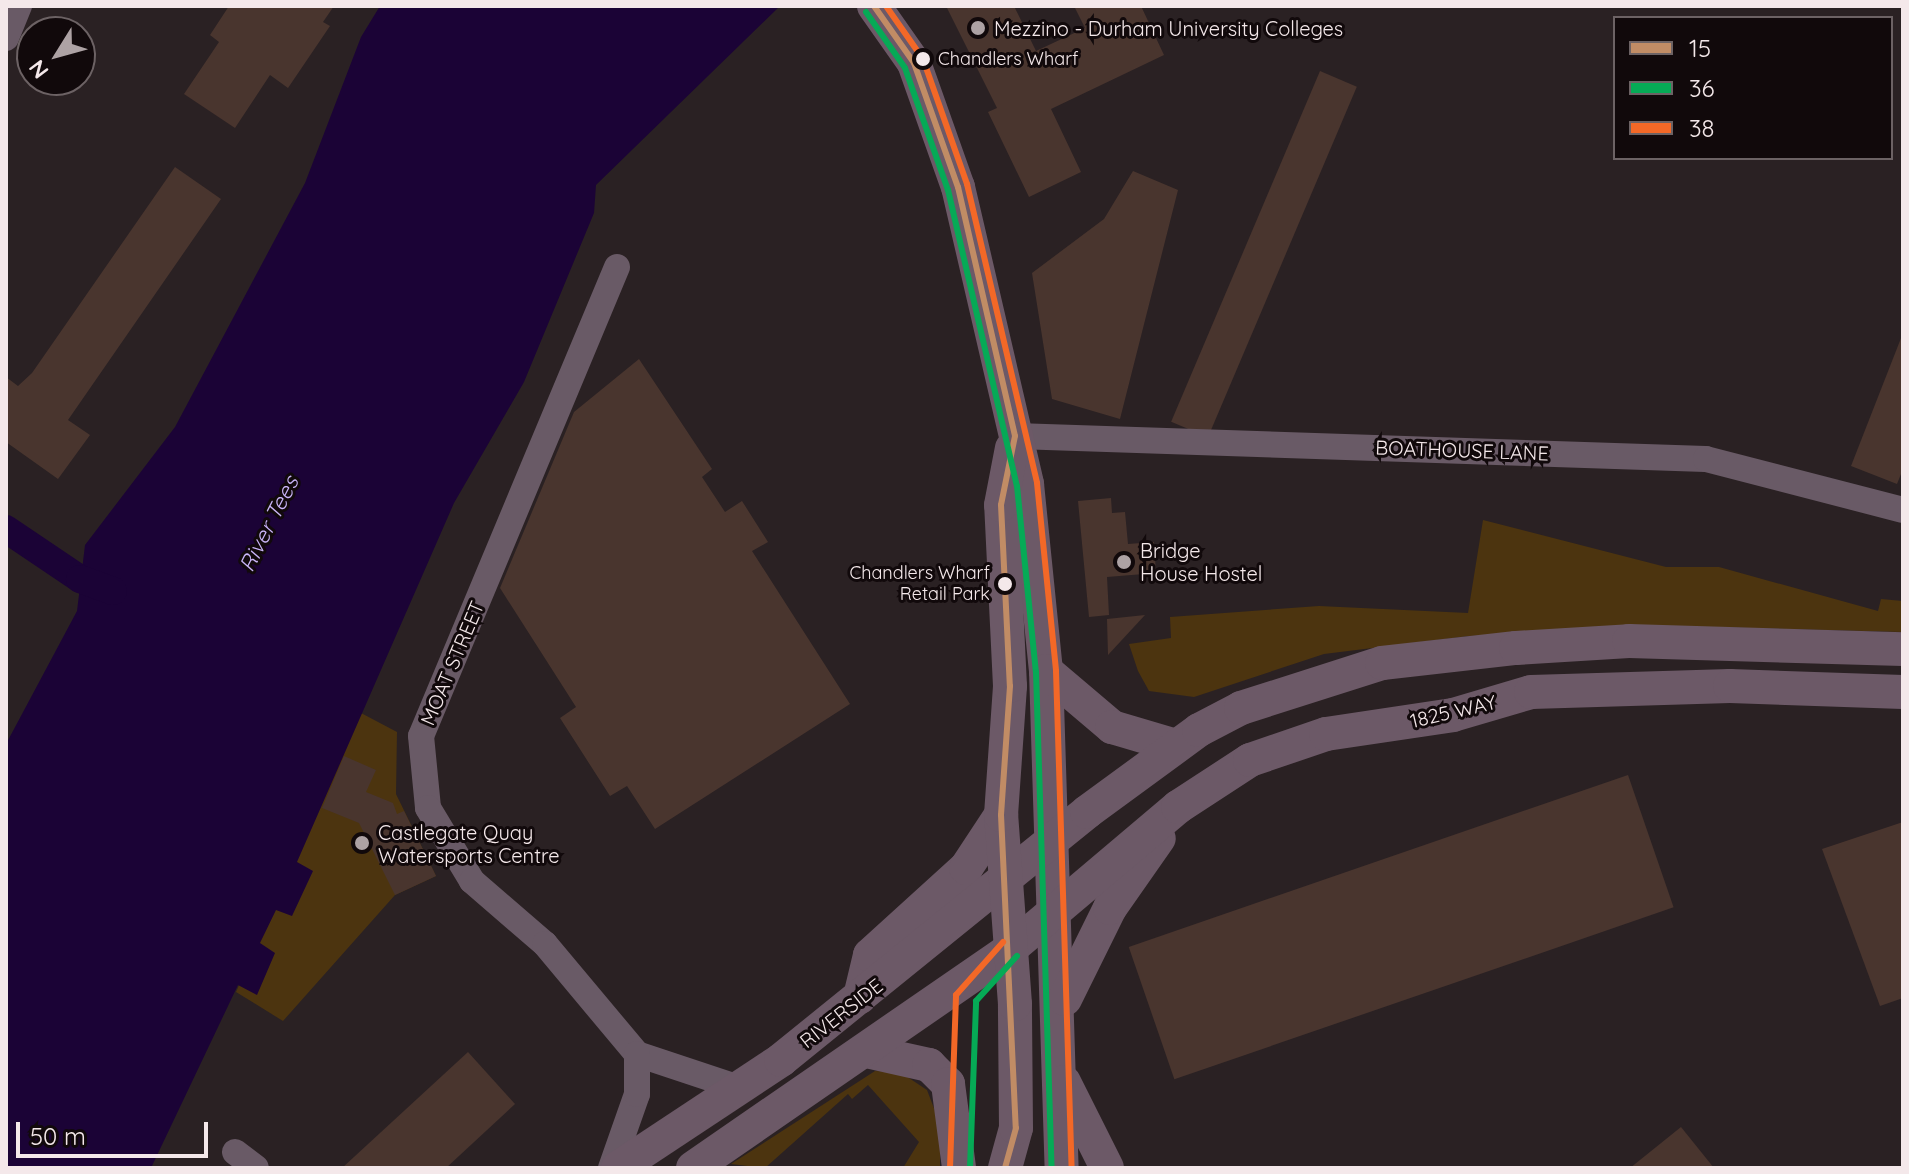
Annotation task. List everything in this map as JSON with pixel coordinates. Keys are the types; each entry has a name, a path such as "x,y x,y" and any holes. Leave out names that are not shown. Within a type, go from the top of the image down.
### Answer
{"main road":[{"path":"874,6 914,63 958,187 1015,436 1046,671 1062,1007 1062,1168"},
{"path":"1005,1167 1016,1128 1010,949 1001,815 1010,686 1001,505 1015,436"},
{"path":"1052,844 1176,746 1241,708 1382,663 1629,641 1903,649"},
{"path":"1046,671 1112,727 1176,746"},
{"name":"1825 WAY","path":"1057,909 1178,807 1237,766 1326,734 1453,715 1531,692 1730,686 1903,692"},
{"path":"1062,1007 1110,908 1178,807"},
{"path":"860,997 877,945 966,868 1001,815"},
{"name":"RIVERSIDE","path":"618,1168 742,1089 1052,844"},
{"path":"693,1168 1010,949 1057,909"},
{"path":"866,1051 929,1065 948,1084 959,1168"},
{"path":"1060,1074 1107,1168"}],"street":[{"path":"6,38 19,6"},
{"name":"MOAT STREET","path":"617,267 421,736 428,808 472,881 545,944 637,1054"},
{"name":"BOATHOUSE LANE","path":"1015,436 1706,459 1903,510"},
{"path":"611,1168 637,1094 637,1054 742,1089"},
{"path":"235,1152 256,1168"}],"shaded area":[{"path":"1483,520 1666,567 1719,567 1878,611 1881,599 1903,601 1903,632 1710,627 1469,636 1324,654 1194,697 1149,691 1138,671 1129,644 1171,638 1170,617 1319,606 1468,613"},
{"name":"Castlegate Quay Watersports Centre","path":"361,713 397,732 396,794 436,876 395,895 283,1021 236,992"},
{"path":"875,1071 900,1072 927,1090 940,1124 940,1168 903,1168 919,1142 868,1085 852,1099 848,1094 765,1168 731,1164"}],"water":[{"name":"River Tees","path":"380,6 780,6 596,185 594,213 524,382 454,503 297,862 313,871 292,916 276,910 260,943 275,953 257,995 238,985 151,1168 6,1168 6,744 77,611 85,545 175,427 305,183 361,37"}],"building":[{"path":"229,6 334,6 323,22 330,26 288,88 270,75 235,128 184,94 219,42 210,35"},
{"path":"946,6 1014,6 1036,51 1085,28 1074,6 1141,6 1164,55 1051,109 1081,172 1029,197 988,112 997,108"},
{"path":"1320,71 1357,87 1208,437 1171,422"},
{"path":"175,167 221,199 68,420 90,435 58,479 6,442 6,377 18,386 32,373"},
{"path":"1133,171 1178,190 1120,419 1052,399 1032,273 1104,219"},
{"path":"1903,333 1903,469 1897,484 1851,466"},
{"path":"639,359 712,469 702,477 725,512 742,501 768,542 752,551 850,704 655,829 627,786 610,796 560,718 576,707 500,588 574,412"},
{"name":"Bridge House Hostel","path":"1111,498 1112,513 1125,512 1128,544 1154,542 1156,573 1107,577 1109,615 1089,617 1078,501"},
{"path":"1145,615 1108,655 1107,619"},
{"path":"344,756 376,770 366,792 393,803 397,814 404,811 436,876 395,895 359,823 322,808"},
{"path":"1628,775 1674,907 1174,1079 1129,947"},
{"path":"1903,822 1903,998 1880,1006 1822,849"},
{"path":"468,1052 515,1104 446,1168 342,1168"},
{"path":"1681,1127 1714,1168 1630,1168"}],"waterway":[{"path":"6,529 80,579 113,591"}],"transit line":[{"name":"15","path":"874,6 914,63 958,187 1015,436 1001,505 1010,686 1001,815 1016,1128 1005,1168"},
{"name":"38","path":"886,6 923,59 967,184 1037,483 1056,671 1072,1168"},
{"name":"36","path":"866,12 905,68 948,190 1017,486 1036,672 1052,1168"},
{"name":"38","path":"950,1168 956,995 1003,942"},
{"name":"36","path":"970,1168 976,1001 1017,956"}],"place":[{"name":"Mezzino - Durham University Colleges","path":"978,28"},
{"name":"Chandlers Wharf","path":"923,59"},
{"name":"Bridge House Hostel","path":"1124,562"},
{"name":"Chandlers Wharf Retail Park","path":"1005,584"},
{"name":"Castlegate Quay Watersports Centre","path":"362,843"}]}
